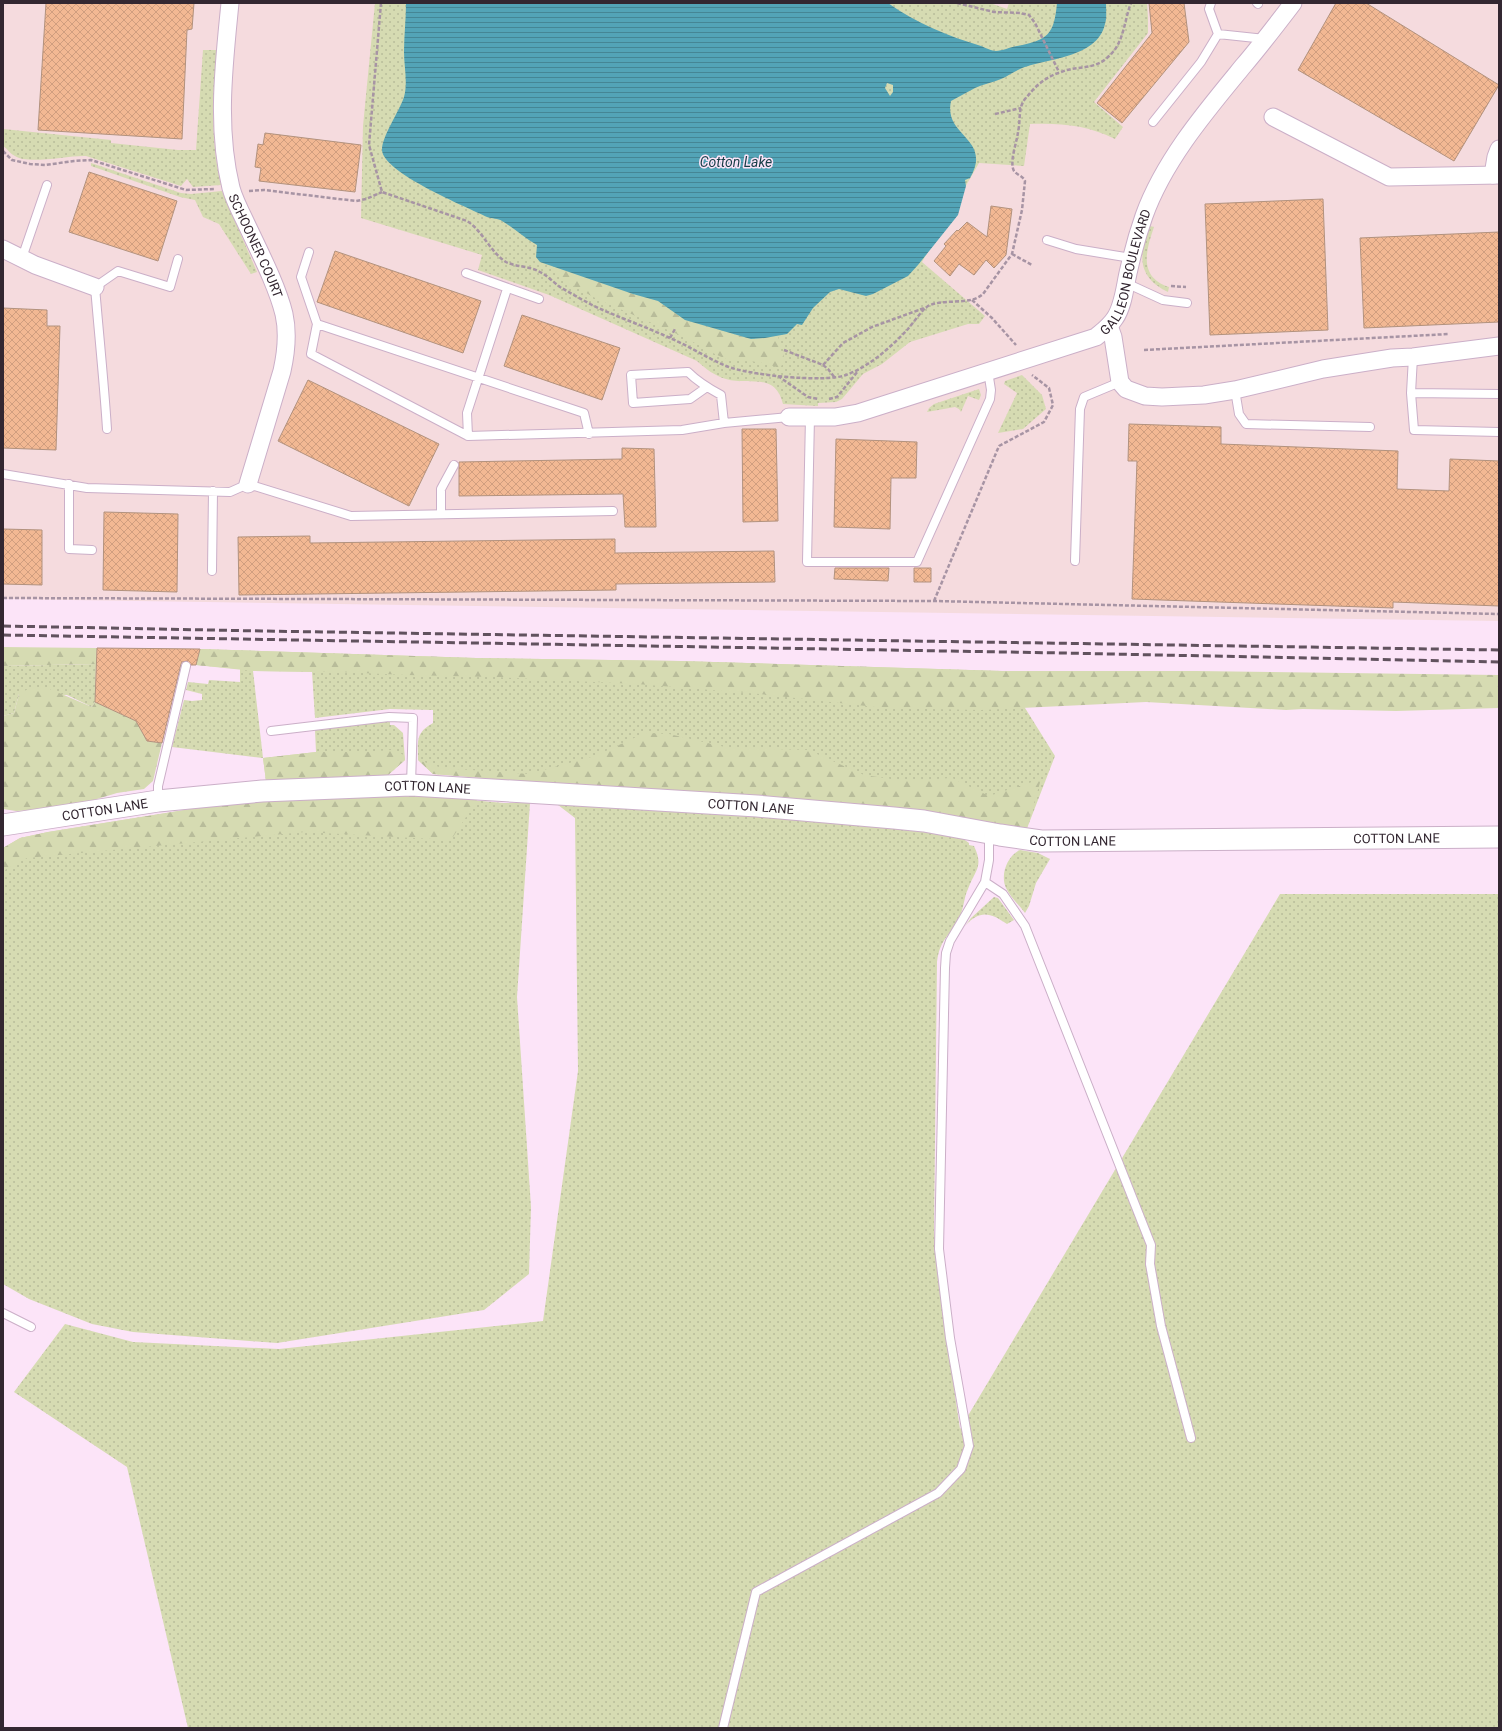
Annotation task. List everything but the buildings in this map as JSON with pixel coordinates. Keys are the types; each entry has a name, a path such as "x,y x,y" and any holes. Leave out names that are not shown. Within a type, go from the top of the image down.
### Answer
{"street":[{"name":"SCHOONER COURT","path":"230,3 223,91 223,144 232,191 277,295 284,315 286,341 284,364 248,484"},
{"name":"GALLEON BOULEVARD","path":"790,416 835,417 858,413 1096,338 1116,317 1121,304 1131,258 1144,215 1181,146 1211,104 1293,3"},
{"path":"1273,117 1389,177 1496,175 1496,157 1499,149"},
{"path":"3,249 94,287"},
{"path":"1109,326 1113,338 1120,382 1126,389 1145,396 1162,397 1204,395 1235,390 1323,369 1392,358 1413,357 1499,346"},
{"name":"COTTON LANE","path":"3,825 158,801 262,791 411,785 757,806 924,821 989,834 1041,841 1499,837"}],"lane":[{"path":"1211,3 1209,9 1218,34"},
{"path":"1218,34 1265,39"},
{"path":"1153,122 1201,62 1218,34"},
{"path":"22,258 47,185"},
{"path":"1047,240 1076,249 1131,258"},
{"path":"309,252 301,277 317,324 311,354 468,436 589,434 682,430 724,423 790,416"},
{"path":"107,430 100,356 100,329 94,287 118,270 170,287 178,259"},
{"path":"466,273 539,299"},
{"path":"1126,283 1163,300 1187,303"},
{"path":"468,436 467,413 508,289"},
{"path":"317,324 584,413 589,434"},
{"path":"1413,357 1411,393 1414,430 1499,432"},
{"path":"810,417 807,562 917,562 990,398 991,390 988,371"},
{"path":"707,387 690,399 633,403 631,375 688,372 699,382 721,395 724,423"},
{"path":"1075,561 1080,410 1084,397 1120,382"},
{"path":"1235,390 1239,414 1246,424 1370,427"},
{"path":"1411,393 1499,394"},
{"path":"441,514 441,489 454,466"},
{"path":"3,474 87,488 230,492 248,484 351,516 613,511"},
{"path":"69,484 69,549 92,550"},
{"path":"212,571 213,491"},
{"path":"158,801 158,786 186,666"},
{"path":"271,730 389,717 413,718 411,785"},
{"path":"723,1728 756,1592 938,1493 961,1469 969,1446 950,1338 939,1249 943,1015 945,968 948,946 985,882 989,860 989,834"},
{"path":"985,882 1002,894 1025,926 1151,1245 1150,1264 1161,1326 1191,1438"},
{"path":"3,1313 30,1327"}],"path":[{"path":"381,3 369,145 382,192"},
{"path":"957,3 994,12 1020,13 1028,15 1035,23 1059,72"},
{"path":"823,365 843,343 872,327 928,306 972,299 980,297 983,294 1012,254 1022,210 1026,185 1024,178 1014,170 1013,154 1018,133 1021,108 1026,97 1046,78 1059,72 1074,68 1091,67 1110,56 1122,35 1131,3"},
{"path":"995,114 1021,108"},
{"path":"3,151 12,160 30,164 45,165 91,160 186,190 264,190 356,201 366,199 382,192 467,221 474,225 494,250 506,262 537,270 560,287 593,305 670,338 728,367 778,376 823,379 835,378 858,370 887,350 928,306"},
{"path":"1012,254 1032,265"},
{"path":"1171,286 1186,287"},
{"path":"972,299 992,318 1018,347"},
{"path":"670,338 675,329"},
{"path":"1144,350 1452,334"},
{"path":"784,350 823,365 835,378"},
{"path":"826,400 837,397 858,370"},
{"path":"934,601 999,446 1044,422 1053,405 1049,388 1028,372"},
{"path":"778,376 808,397 821,400"},
{"path":"3,598 934,601 1499,614"}],"shaded area":[{"path":"3,3 1499,3 1499,621 3,599"}],"green space":[{"name":"Cotton Lake","path":"375,3 990,3 1007,9 1009,3 1147,3 1148,33 1094,102 1123,127 1115,139 1104,134 1074,126 1030,124 1024,166 979,163 922,262 985,316 979,324 968,324 910,342 882,364 863,374 842,399 836,402 818,403 818,406 783,404 774,387 767,383 734,381 722,378 711,372 697,361 549,295 478,270 482,255 361,218 363,126"},
{"path":"203,50 217,50 213,118 215,151 221,185 193,187 187,179 181,186 86,156 39,160 21,159 13,155 3,146 3,129 111,140 111,143 178,150 196,150"},
{"path":"91,163 181,193 191,194 222,191 257,272 251,274 219,224 203,217 195,200 180,197 91,166"},
{"path":"1150,226 1154,227 1147,253 1149,270 1152,277 1169,287 1168,292 1158,286 1145,272 1142,255"},
{"path":"555,266 633,294 658,301 685,320 751,339 778,336 780,345 778,352 784,352 783,363 780,368 759,362 728,360 684,337 597,299 563,280 559,276"},
{"path":"1022,375 1042,395 1046,409 1023,429 998,433 1017,393 1004,384 1005,381"},
{"path":"979,389 981,395 979,400 968,396 961,412 955,407 927,412 934,404"},
{"path":"3,647 97,648 96,664 3,666"},
{"path":"200,649 476,658 680,661 1002,671 1055,756 1026,831 786,801 656,789 433,774 418,760 418,743 420,734 423,730 433,723 433,710 390,709 315,718 312,672 253,671 263,758 172,747 184,700 202,700 202,694 186,690 188,682 208,684 209,680 240,682 240,669 196,665"},
{"path":"200,649 476,658 680,661 1002,671 1197,671 1499,675 1499,708 1396,711 1286,710 1146,702 981,710 884,708 760,694 637,684 494,677 253,671 196,665"},
{"path":"96,664 95,702 92,707 67,695 19,694 14,713 3,716 3,666"},
{"path":"45,687 92,707 95,702 136,721 147,741 162,743 153,781 144,789 117,793 87,802 33,810 16,811 3,809 3,716 14,713 19,694 28,689"},
{"path":"390,721 390,725 394,725 403,733 405,760 388,775 266,781 263,758 316,752 315,730"},
{"path":"645,733 669,734 729,748 808,750 864,775 904,781 952,778 989,796 1041,779 1026,831 786,801 656,789 539,783 433,774 418,760 442,768 529,774 595,756"},
{"path":"391,750 404,755 405,760 388,775 266,781 263,758 316,752 365,752"},
{"path":"393,793 504,803 530,803 517,997 531,1207 529,1274 484,1310 277,1343 133,1332 92,1324 29,1299 3,1284 3,848 20,838 48,832 247,800"},
{"path":"393,793 477,800 451,840 305,832 27,858 3,871 3,848 20,838 48,832 247,800"},
{"path":"549,798 916,828 962,838 969,843 969,845 974,846 978,859 977,868 967,892 960,916 943,941 937,962 934,1231 938,1278 960,1429 1280,894 1499,894 1499,1728 188,1728 127,1467 14,1392 65,1324 133,1342 279,1349 543,1321 578,1071 575,818"},
{"path":"1020,850 1038,853 1050,859 1036,883 1029,906 1025,913 1012,898 1004,883 1004,872 1008,861"},
{"path":"994,897 998,898 1014,920 1007,924 996,917 986,914 976,917 965,926 971,918"}],"water":[{"name":"Cotton Lake","path":"406,3 888,3 910,17 933,28 956,38 996,51 1027,44 1048,34 1054,22 1057,3 1106,3 1106,19 1100,36 1092,44 1081,51 1069,56 1020,69 994,82 981,85 951,101 950,113 954,123 972,146 976,154 975,165 970,178 965,180 966,186 958,215 908,276 873,294 866,296 839,289 830,292 813,308 802,325 797,324 787,334 751,339 685,320 658,301 540,262 536,257 537,245 499,219 487,217 445,197 410,179 396,169 386,159 382,150 385,138 402,103 405,92 406,80 404,52","holes":["887,83 893,85 893,92 890,96 885,88"]}],"railway":[{"path":"3,626 1499,650"},
{"path":"3,635 1499,662"}]}
